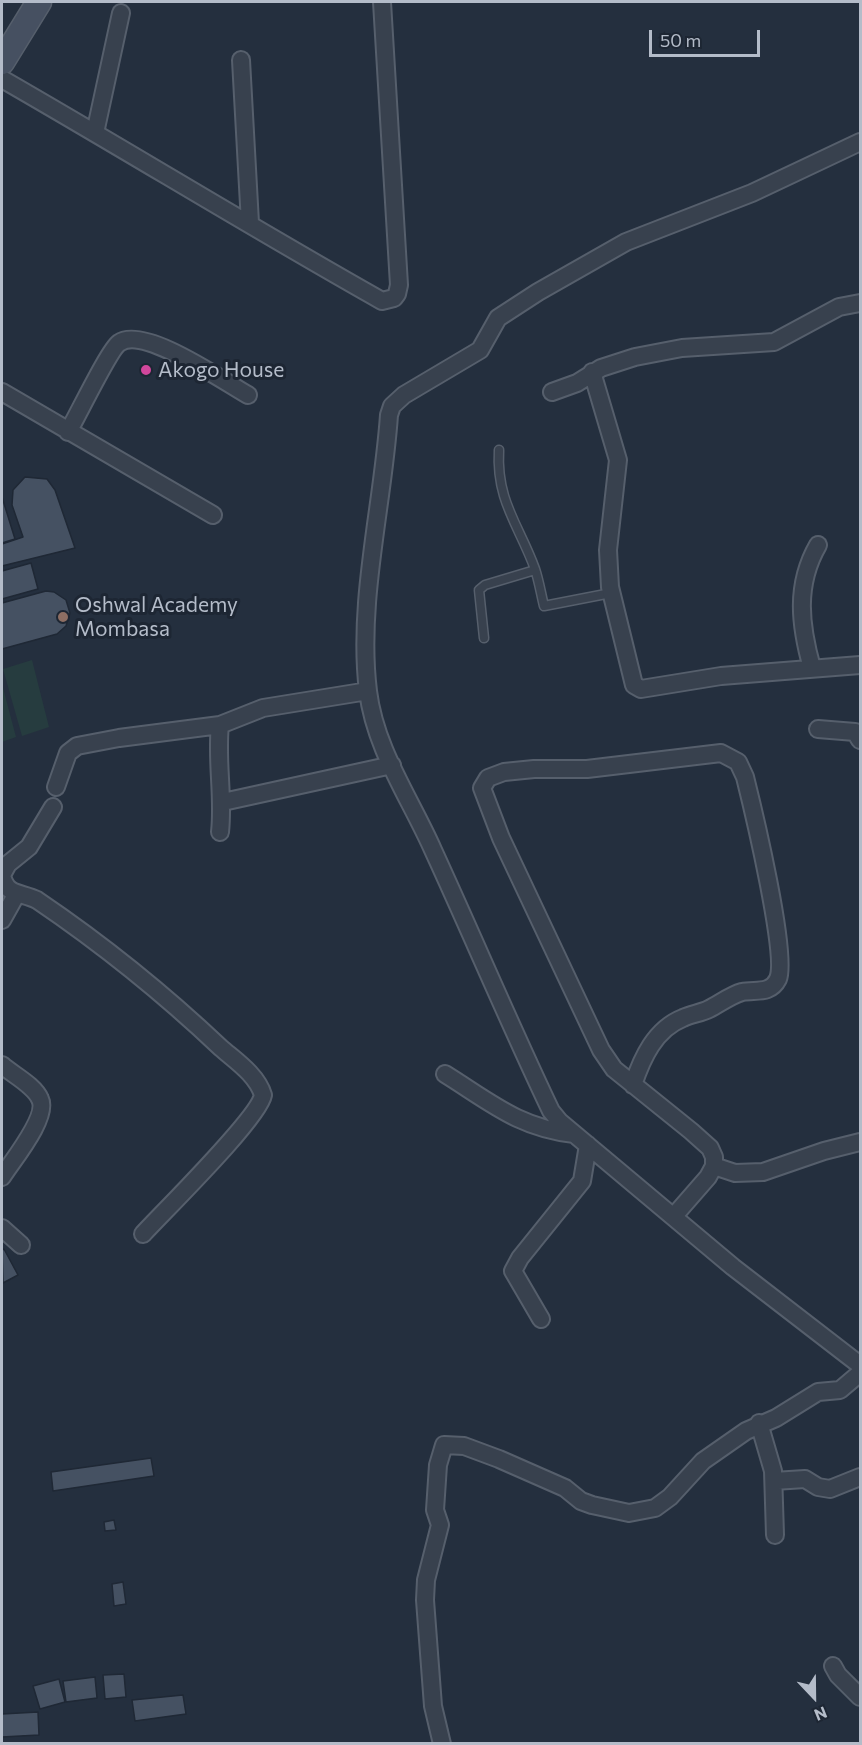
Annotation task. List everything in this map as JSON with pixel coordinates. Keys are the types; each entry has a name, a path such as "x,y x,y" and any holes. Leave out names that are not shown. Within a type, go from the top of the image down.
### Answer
{"main road":[{"path":"2,62 39,2"}],"street":[{"path":"2,80 381,301 394,298 397,294 378,4"},
{"path":"95,133 121,12"},
{"path":"241,60 250,223"},
{"path":"861,142 752,193 626,242 510,309 493,325 480,350 396,400 389,415 370,578 365,654 368,691 376,731 432,847 551,1111 588,1145 768,1294 861,1365"},
{"path":"552,392 569,387 592,372 617,361 682,348 774,342 839,307 861,303"},
{"path":"68,432 116,346 130,338 154,343 248,395"},
{"path":"592,372 618,460 608,550 611,593 634,685 641,689 721,676 861,665"},
{"path":"2,392 213,515"},
{"path":"812,668 805,641 803,580 807,564 818,545"},
{"path":"56,787 68,753 77,746 220,725 263,708 368,691"},
{"path":"220,725 218,762 223,802 220,832"},
{"path":"818,729 855,732 861,740"},
{"path":"633,1085 654,1040 670,1025 742,992 766,990 778,978 781,967 774,916 757,826 742,768 730,755 721,753 587,770 514,771 495,774 483,783 484,797 501,838 601,1050 615,1069 633,1085 710,1148 714,1166"},
{"path":"223,802 392,765"},
{"path":"53,807 29,847 4,869 3,881 16,895 28,896 37,900 131,969 225,1051 256,1081 262,1092 260,1104 230,1142 143,1234"},
{"path":"2,920 16,895"},
{"path":"2,1065 36,1093 42,1106 38,1122 2,1177"},
{"path":"445,1074 526,1125 543,1130 575,1134"},
{"path":"714,1166 735,1173 763,1172 824,1151 861,1142"},
{"path":"541,1319 513,1271 520,1258 582,1181 588,1145"},
{"path":"674,1216 714,1166"},
{"path":"2,1228 21,1245"},
{"path":"442,1743 433,1706 425,1600 426,1580 440,1525 435,1510 438,1465 444,1445 464,1446 565,1488 581,1501 629,1513 662,1505 703,1461 759,1423 776,1418 822,1390 840,1390 861,1373"},
{"path":"759,1423 774,1481 775,1534"},
{"path":"774,1481 805,1479 818,1487 830,1489 861,1477"},
{"path":"833,1666 838,1675 861,1697"}],"lane":[{"path":"499,450 498,469 509,515 535,570 543,606 611,593"},
{"path":"484,638 479,590 485,585 535,570"}],"green space":[{"path":"32,660 49,727 22,736 3,669"},
{"path":"2,684 16,737 2,742"}],"building":[{"path":"25,477 47,479 55,490 75,548 2,566 2,544 23,537 12,505 13,490"},
{"path":"2,497 15,539 2,543"},
{"path":"31,563 38,589 2,599 2,571"},
{"path":"46,591 54,592 66,600 70,613 66,626 57,634 2,649 2,603"},
{"path":"4,1249 18,1275 3,1283 2,1250"},
{"path":"151,1458 154,1476 53,1491 51,1472"},
{"path":"114,1520 116,1530 105,1531 104,1522"},
{"path":"123,1582 126,1604 114,1606 112,1584"},
{"path":"124,1674 126,1697 105,1699 103,1675"},
{"path":"95,1677 97,1698 66,1702 63,1681"},
{"path":"59,1679 65,1702 40,1709 33,1686"},
{"path":"183,1695 186,1714 135,1721 132,1700"},
{"path":"38,1712 39,1735 2,1737 2,1714"}],"place":[{"name":"Akogo House","path":"146,370"},
{"name":"Oshwal Academy Mombasa","path":"63,617"}]}
